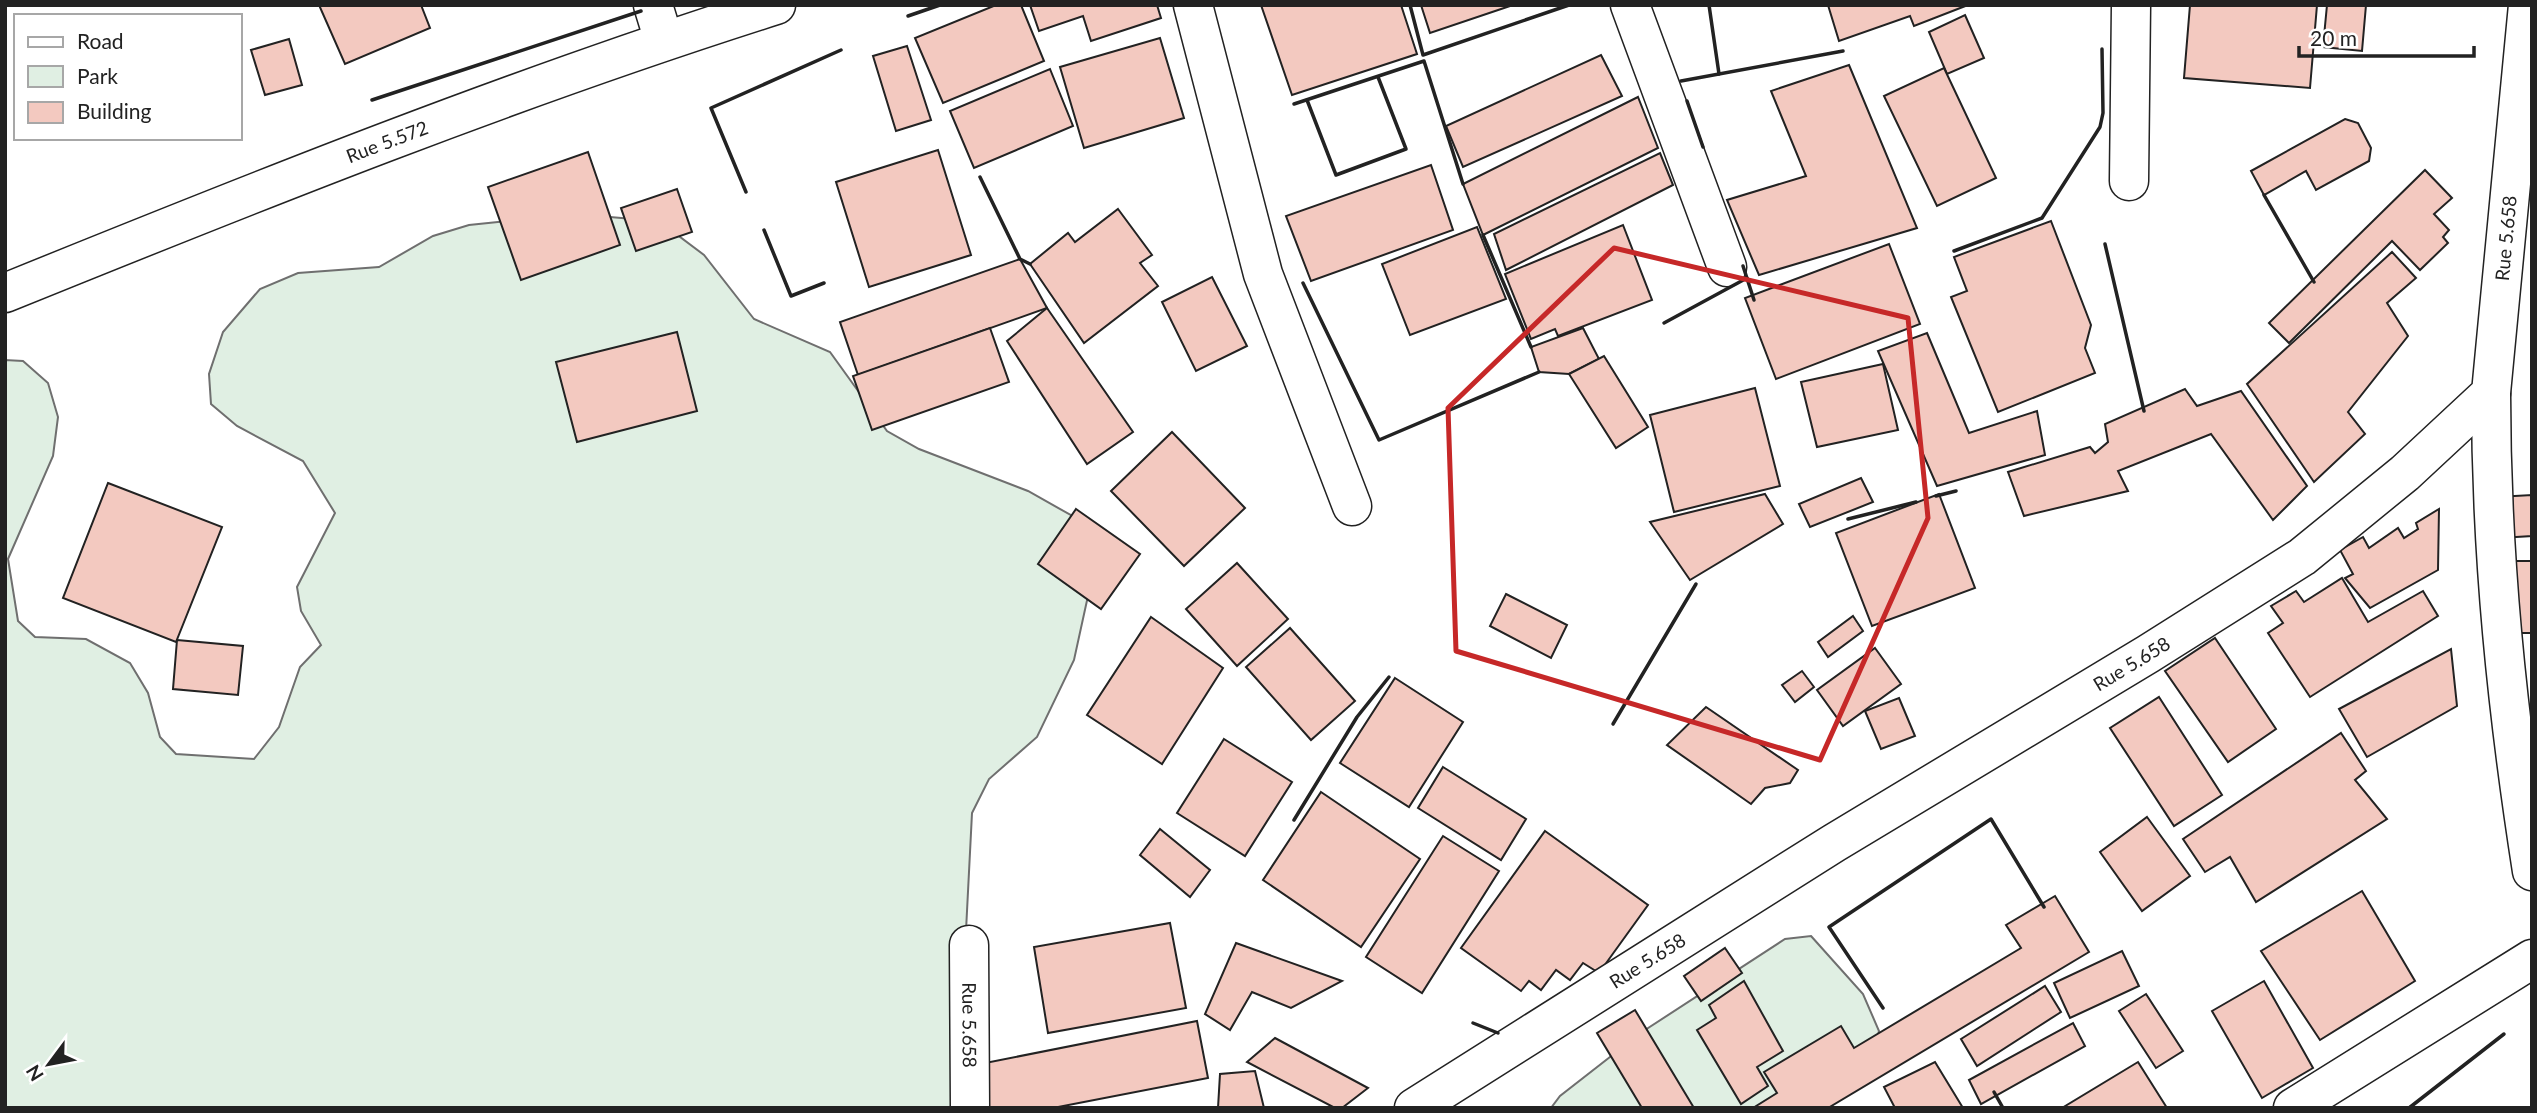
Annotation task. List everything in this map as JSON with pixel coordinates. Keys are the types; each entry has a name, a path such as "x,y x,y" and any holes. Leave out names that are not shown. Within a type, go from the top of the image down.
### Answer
{"street":[{"path":"653,5 664,41"},
{"name":"Rue 5.572","path":"5,293 292,177 664,41 776,5"},
{"path":"1193,5 1263,274 1352,506"},
{"path":"1630,5 1727,267"},
{"path":"2129,181 2131,5"},
{"name":"Rue 5.658","path":"1414,1108 1834,842 2148,654 2302,557 2405,473 2491,393 2528,5"},
{"path":"2491,393 2502,653 2532,871"},
{"name":"Rue 5.658","path":"969,945 970,1108"},
{"path":"2293,1108 2532,958"}],"highlighted area":[{"path":"1614,248 1908,318 1928,518 1820,760 1456,651 1448,408"}],"green space":[{"path":"575,214 633,219 676,234 704,255 754,319 830,352 887,431 919,449 1028,491 1076,518 1093,573 1074,660 1037,737 989,779 972,813 964,970 952,1108 5,1108 5,360 23,361 48,383 58,417 53,456 8,559 18,621 35,637 86,639 130,663 148,693 160,737 176,754 254,759 279,727 300,667 321,645 301,611 297,587 335,513 303,461 237,426 211,404 209,374 223,332 260,289 298,273 379,267 433,236 469,225"},
{"path":"1811,936 1863,994 1879,1031 1874,1049 1796,1108 1551,1108 1560,1096 1642,1032 1785,939"}],"building":[{"path":"319,5 421,5 430,28 345,64"},
{"path":"996,5 1021,5 1044,61 943,103 915,38"},
{"path":"1030,5 1157,5 1161,18 1091,41 1083,16 1039,31"},
{"path":"1261,5 1401,5 1417,54 1292,95"},
{"path":"1421,5 1513,5 1430,33"},
{"path":"1828,5 1968,5 1914,26 1910,16 1839,41"},
{"path":"2190,5 2317,5 2310,88 2184,78"},
{"path":"2327,5 2366,5 2362,51 2323,47"},
{"path":"1965,15 1984,58 1947,74 1929,32"},
{"path":"1160,38 1184,118 1084,148 1060,67"},
{"path":"289,39 302,85 265,95 251,50"},
{"path":"907,46 931,120 896,131 873,56"},
{"path":"1601,55 1622,96 1463,167 1446,126"},
{"path":"1849,65 1917,228 1759,275 1727,200 1806,176 1771,91"},
{"path":"1944,68 1996,178 1937,206 1884,96"},
{"path":"1050,69 1073,126 974,168 950,111"},
{"path":"1638,97 1658,148 1483,235 1463,184"},
{"path":"2345,119 2358,123 2371,148 2369,161 2316,190 2306,171 2264,195 2251,171"},
{"path":"938,150 971,255 869,287 836,182"},
{"path":"588,152 620,245 521,280 488,187"},
{"path":"1660,153 1673,185 1506,270 1494,234"},
{"path":"1431,165 1453,230 1311,281 1286,216"},
{"path":"2425,170 2452,198 2434,214 2449,230 2443,237 2448,243 2420,270 2392,241 2289,343 2269,323"},
{"path":"677,189 692,232 636,251 621,208"},
{"path":"1118,209 1152,255 1140,263 1158,286 1084,343 1030,264 1068,233 1075,242"},
{"path":"2051,221 2091,325 2085,348 2095,373 1998,412 1951,297 1967,291 1954,257"},
{"path":"1623,225 1652,300 1558,336 1555,329 1531,339 1505,274"},
{"path":"1477,227 1506,299 1410,335 1382,264"},
{"path":"1889,244 1920,324 1776,379 1745,298"},
{"path":"2392,252 2416,278 2387,303 2408,336 2348,412 2365,434 2314,482 2247,384"},
{"path":"1020,259 1047,308 858,375 840,322"},
{"path":"1212,277 1247,346 1196,371 1162,302"},
{"path":"1047,308 1133,432 1087,464 1007,341"},
{"path":"990,328 1009,382 872,430 853,376"},
{"path":"1583,328 1599,359 1569,374 1539,372 1531,347"},
{"path":"677,332 697,411 577,442 556,362"},
{"path":"1927,333 1969,433 2037,411 2045,455 1937,486 1878,351"},
{"path":"1604,356 1648,427 1616,448 1569,374"},
{"path":"1883,364 1898,430 1817,447 1801,382"},
{"path":"1755,388 1780,486 1674,512 1650,415"},
{"path":"2185,389 2197,406 2241,391 2307,486 2273,520 2211,434 2118,471 2128,491 2024,516 2008,472 2090,447 2095,453 2108,442 2105,424"},
{"path":"1172,432 1245,508 1184,566 1111,491"},
{"path":"1861,478 1873,502 1810,527 1799,504"},
{"path":"108,483 222,527 176,642 63,598"},
{"path":"1765,494 1783,524 1690,580 1650,522"},
{"path":"1939,494 1975,588 1872,626 1836,533"},
{"path":"2532,495 2532,536 2500,538 2497,497"},
{"path":"1076,509 1140,554 1101,609 1038,564"},
{"path":"2439,509 2438,570 2370,608 2345,578 2353,574 2340,550 2363,537 2369,548 2398,528 2404,538 2418,529 2416,523"},
{"path":"2502,561 2532,561 2532,633 2503,633"},
{"path":"1237,563 1288,619 1237,666 1186,609"},
{"path":"2342,578 2368,622 2423,591 2438,616 2310,697 2268,633 2283,623 2271,606 2296,591 2304,602"},
{"path":"1506,594 1567,625 1551,658 1490,626"},
{"path":"1853,616 1863,631 1828,657 1818,642"},
{"path":"1151,617 1223,668 1162,764 1087,715"},
{"path":"1290,628 1355,701 1311,740 1246,667"},
{"path":"2215,638 2276,729 2228,762 2165,671"},
{"path":"177,640 243,646 238,695 173,689"},
{"path":"1875,648 1901,684 1843,726 1817,690"},
{"path":"2451,649 2457,706 2367,757 2339,709"},
{"path":"1802,671 1814,687 1795,702 1782,685"},
{"path":"1395,678 1463,722 1409,807 1340,763"},
{"path":"2159,697 2222,795 2174,826 2110,728"},
{"path":"1899,698 1915,736 1881,749 1865,711"},
{"path":"1706,707 1798,770 1790,783 1765,788 1751,804 1667,745"},
{"path":"2341,733 2366,771 2355,780 2387,819 2256,902 2230,857 2205,872 2183,839"},
{"path":"1224,739 1292,782 1245,856 1177,813"},
{"path":"1443,767 1526,819 1501,860 1418,808"},
{"path":"1321,792 1420,859 1361,947 1263,880"},
{"path":"2147,817 2190,876 2142,911 2100,852"},
{"path":"1160,829 1210,870 1190,897 1140,855"},
{"path":"1545,831 1648,905 1599,973 1583,963 1570,980 1556,970 1541,990 1529,981 1521,991 1461,948"},
{"path":"1443,836 1499,871 1422,993 1366,957"},
{"path":"2362,891 2415,981 2320,1040 2261,951"},
{"path":"2055,896 2089,952 1828,1108 1753,1108 1777,1093 1764,1072 1841,1026 1854,1048 2021,948 2006,925"},
{"path":"1170,923 1186,1008 1048,1033 1034,947"},
{"path":"1236,943 1342,981 1291,1008 1252,992 1230,1030 1205,1014"},
{"path":"1725,948 1742,973 1701,1001 1684,976"},
{"path":"2122,951 2139,986 2070,1018 2054,983"},
{"path":"1744,981 1783,1051 1757,1067 1768,1086 1741,1104 1697,1030 1716,1018 1709,1005"},
{"path":"2264,981 2313,1068 2262,1098 2212,1011"},
{"path":"2045,986 2061,1012 1977,1066 1961,1039"},
{"path":"2146,994 2183,1051 2156,1068 2119,1011"},
{"path":"1635,1010 1694,1108 1642,1108 1597,1033"},
{"path":"1197,1021 1208,1078 1053,1108 983,1108 975,1065"},
{"path":"2073,1023 2085,1046 1981,1104 1969,1080"},
{"path":"1275,1038 1368,1088 1342,1108 1335,1108 1247,1062"},
{"path":"1935,1062 1963,1108 1895,1108 1884,1087"},
{"path":"2138,1062 2167,1108 2062,1108"},
{"path":"1255,1071 1264,1108 1218,1108 1220,1074"}],"wall":[{"path":"908,16 940,5"},
{"path":"1410,5 1423,55 1569,5"},
{"path":"1709,5 1719,74"},
{"path":"372,100 641,11"},
{"path":"1954,251 2042,218 2100,127 2103,113 2102,49"},
{"path":"746,192 711,108 841,50"},
{"path":"1681,81 1843,51"},
{"path":"1294,104 1424,61 1463,184"},
{"path":"1307,100 1336,175 1406,149 1378,77"},
{"path":"1687,101 1703,147"},
{"path":"980,177 1020,259 1030,264"},
{"path":"2264,195 2314,282"},
{"path":"764,230 791,296 824,283"},
{"path":"1483,235 1531,347"},
{"path":"2105,244 2144,411"},
{"path":"1743,266 1754,300"},
{"path":"1664,323 1747,278"},
{"path":"1303,283 1379,440 1539,372"},
{"path":"1936,496 1956,491"},
{"path":"1848,519 1916,502"},
{"path":"1613,724 1696,584"},
{"path":"1294,820 1357,717 1389,677"},
{"path":"1883,1008 1829,927 1991,819 2044,907"},
{"path":"1473,1023 1498,1033"},
{"path":"2409,1108 2504,1034"},
{"path":"1994,1092 2003,1108"}]}
